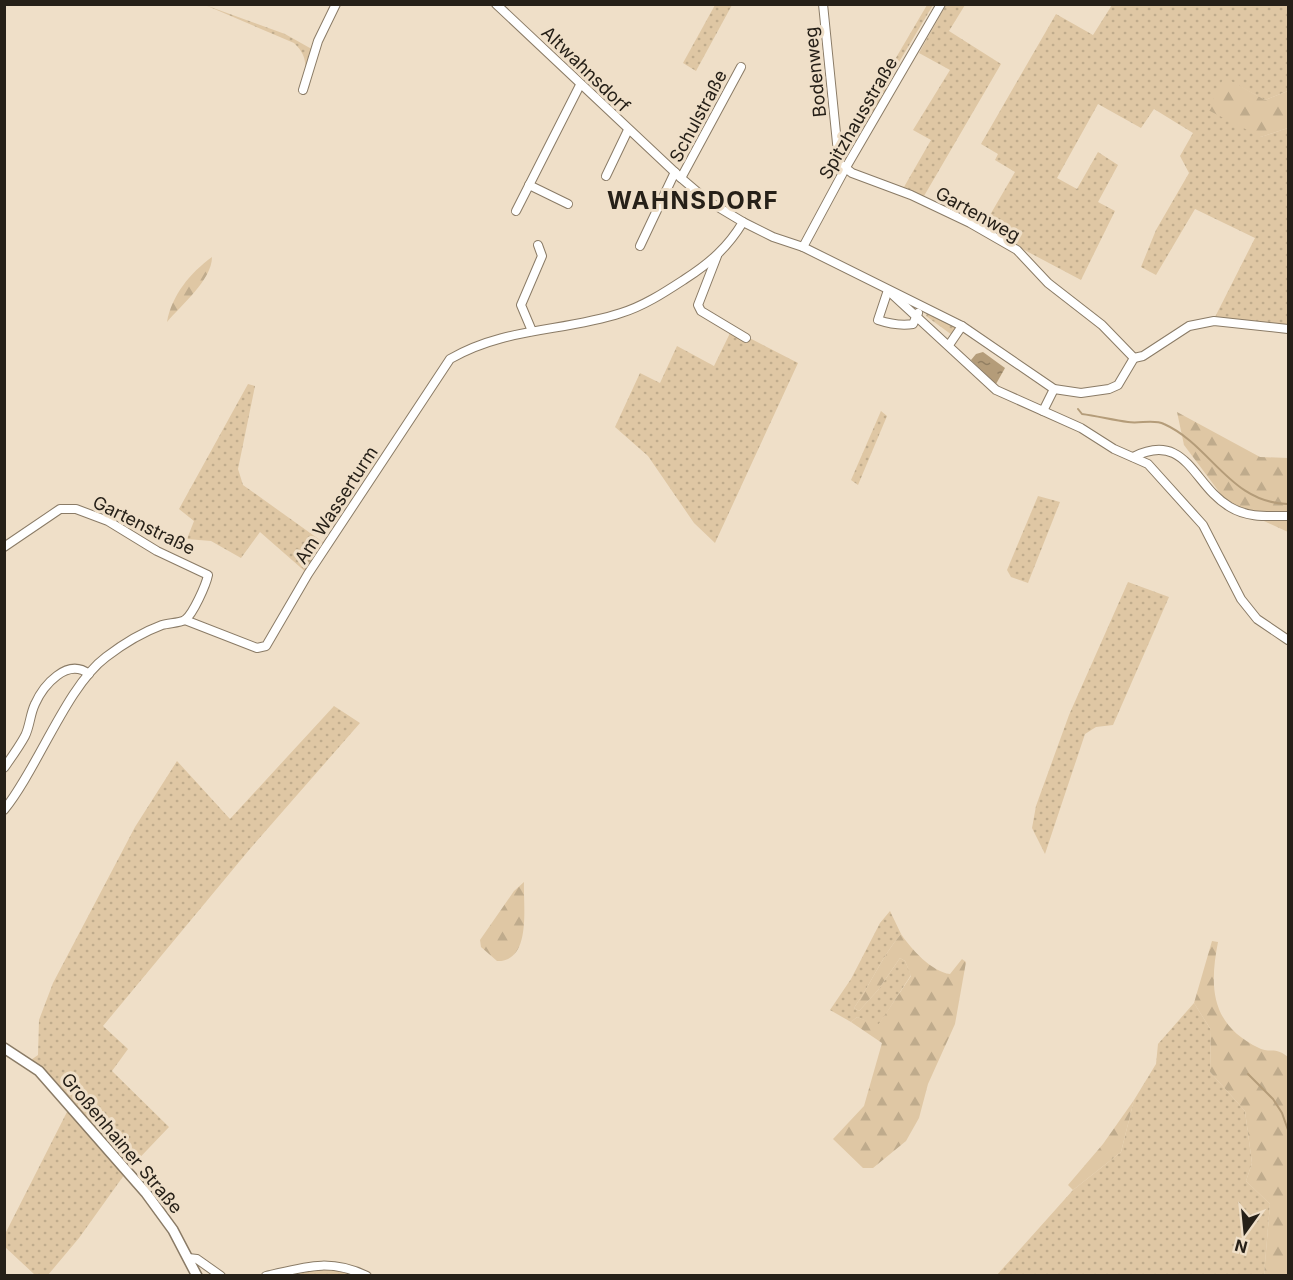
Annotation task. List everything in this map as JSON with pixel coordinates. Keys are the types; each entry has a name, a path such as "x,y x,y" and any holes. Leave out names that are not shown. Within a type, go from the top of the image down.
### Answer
{"street":[{"path":"303,90 314,52 336,4"},
{"name":"Altwahnsdorf","path":"496,4 580,86 708,201 742,222 803,247 963,326 1054,389"},
{"name":"Bodenweg","path":"823,4 839,163 845,169"},
{"name":"Spitzhausstraße","path":"803,247 845,169 941,4"},
{"name":"Schulstraße","path":"678,175 741,67"},
{"path":"516,211 580,86"},
{"name":"Altwahnsdorf","path":"606,176 628,130"},
{"name":"Gartenweg","path":"845,169 921,199 1017,250 1048,284 1102,325 1134,358"},
{"path":"640,246 678,175"},
{"path":"529,184 568,204"},
{"path":"538,245 545,255 521,305 532,331 631,309 674,286 717,256 733,238 742,222"},
{"path":"717,256 698,305 701,311 746,338"},
{"path":"888,290 878,320 894,325 913,324 922,306"},
{"name":"Altwahnsdorf","path":"888,290 996,390 1081,428 1154,470 1203,525 1213,541 1230,580 1257,619 1288,640"},
{"path":"1043,411 1054,389 1081,393 1109,389 1118,385 1134,358 1143,356 1189,326 1214,321 1288,329"},
{"path":"949,345 963,326"},
{"name":"Am Wasserturm","path":"185,620 258,648 266,646 308,574 450,359 474,345 532,331"},
{"path":"1134,457 1149,449 1170,451 1189,463 1228,506 1257,516 1288,516"},
{"name":"Gartenstraße","path":"4,547 60,509 76,509 108,521 157,551 208,575 206,586 185,620"},
{"path":"4,810 34,768 61,717 89,674 104,658 142,634 185,620"},
{"path":"4,768 25,735 36,702 54,677 65,670 84,670 89,674"},
{"name":"Großenhainer Straße","path":"4,1048 39,1071 98,1137 164,1216 197,1275"},
{"path":"188,1258 196,1259 221,1275"},
{"path":"266,1275 328,1264 340,1265 367,1275"}],"green space":[{"path":"205,5 285,34 317,52 309,88 302,86 305,63 302,53 294,43"},
{"path":"715,5 732,5 696,71 683,63"},
{"path":"927,5 933,5 889,79 892,84 843,164 840,149 847,141"},
{"path":"946,5 965,5 949,31 1001,64 924,196 904,187 931,140 913,130 950,70 919,53"},
{"path":"1112,5 1288,5 1288,91 1265,100 1224,78 1261,137 1288,128 1288,326 1214,319 1255,238 1195,209 1156,275 1141,267 1156,230 1189,173 1180,156 1193,133 1154,109 1141,128 1098,104 1057,178 1077,189 1098,152 1118,165 1098,202 1115,211 1081,280 964,218 972,205 990,215 1015,172 995,160 998,154 981,144 1056,14 1093,35"},
{"path":"1224,77 1265,100 1288,91 1288,128 1261,137 1208,110"},
{"path":"212,257 211,266 195,292 167,322 169,312 183,285"},
{"path":"928,311 958,326 952,335 926,316"},
{"path":"732,329 798,363 715,543 694,523 648,456 615,427 640,373 660,383 677,346 714,366"},
{"path":"248,384 255,386 238,469 243,485 327,545 308,574 260,532 241,558 211,541 187,539 194,521 179,509"},
{"path":"881,411 887,416 858,485 851,480"},
{"path":"1177,412 1260,457 1288,458 1288,532 1229,505 1184,445"},
{"path":"1038,496 1060,502 1028,583 1011,577 1007,570"},
{"path":"1128,582 1169,597 1113,725 1096,727 1085,734 1045,854 1032,828 1036,806 1069,715"},
{"path":"334,706 360,723 249,850 103,1026 128,1049 112,1071 169,1127 127,1171 79,1238 48,1275 35,1275 5,1247 4,1236 70,1106 28,1062 38,1055 39,1020 53,983 135,827 177,761 230,819"},
{"path":"524,882 521,943 508,959 497,961 481,947 480,940 514,891"},
{"path":"890,911 901,934 888,951 854,1008 859,1011 878,990 900,958 905,961 911,975 878,1026 857,1017 851,1022 830,1010 851,979 880,923"},
{"path":"901,934 922,959 936,969 950,974 962,959 966,962 955,1024 928,1084 919,1118 906,1141 873,1168 863,1168 833,1139 864,1106 882,1043 851,1022 857,1017 878,1025 911,976 905,961 900,958 878,990 859,1011 854,1008 888,951"},
{"path":"1212,941 1218,942 1214,990 1223,1016 1231,1028 1243,1039 1259,1048 1276,1051 1288,1057 1288,1275 1264,1275 1270,1204 1246,1181 1252,1163 1245,1111 1210,1072 1211,1030 1194,1003"},
{"path":"1194,1003 1211,1030 1210,1072 1245,1111 1252,1163 1246,1181 1270,1204 1264,1275 996,1276 1073,1190 1121,1152 1134,1100 1156,1064 1158,1044"},
{"path":"1134,1100 1121,1152 1073,1190 1068,1185 1103,1144"},
{"path":"318,1269 331,1269 355,1275 291,1276"}],"water":[{"path":"983,352 1005,368 996,384 971,360 976,354"}],"waterway":[{"path":"1078,409 1082,414 1132,422 1164,424 1195,445 1222,472 1251,494 1268,501 1288,504"},
{"path":"1248,1074 1273,1099 1282,1113 1288,1130"}],"district":[{"name":"WAHNSDORF","path":"693,200"}]}
